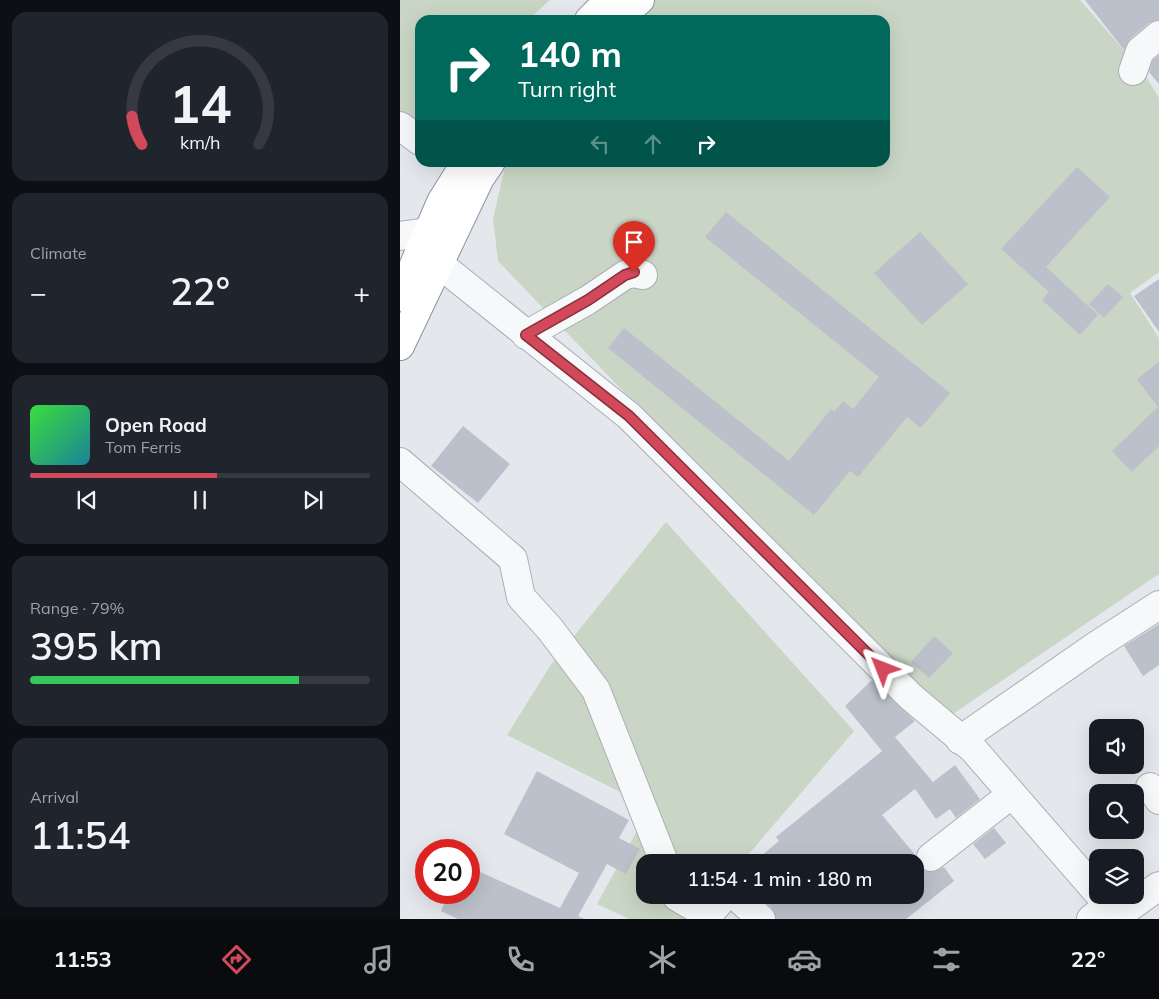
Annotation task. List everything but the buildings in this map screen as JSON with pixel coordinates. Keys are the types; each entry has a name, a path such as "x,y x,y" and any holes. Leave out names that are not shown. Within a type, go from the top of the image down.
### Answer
{"highway":[{"path":"594,15 609,0"},
{"path":"624,15 640,0"},
{"path":"400,297 458,167"},
{"path":"400,346 438,263 480,178 488,167"}],"street":[{"path":"1132,71 1140,51 1159,35"},
{"path":"400,126 415,137"},
{"path":"400,236 428,232"},
{"path":"438,263 629,416 911,697 973,749 1106,908 1159,886"},
{"path":"526,335 581,304 625,275 634,272 643,275"},
{"path":"400,462 513,559 521,596 550,628 596,690 661,854"},
{"path":"960,740 1097,645 1159,605"},
{"path":"931,857 1012,794"},
{"path":"677,904 708,915 718,904"},
{"path":"745,904 761,919"}],"green space":[{"path":"400,0 550,0 534,15 415,15 415,122 400,135"},
{"path":"643,0 1080,0 1143,72 1159,98 1159,272 1130,293 1159,338 1159,574 941,722 498,261 493,219 505,167 890,167 890,15 630,15"},
{"path":"666,522 854,731 749,854 636,854 636,904 706,904 694,919 629,919 597,904 650,807 507,735 550,666"}],"route":[{"path":"634,272 625,275 588,300 526,335 629,416 883,669"}]}
